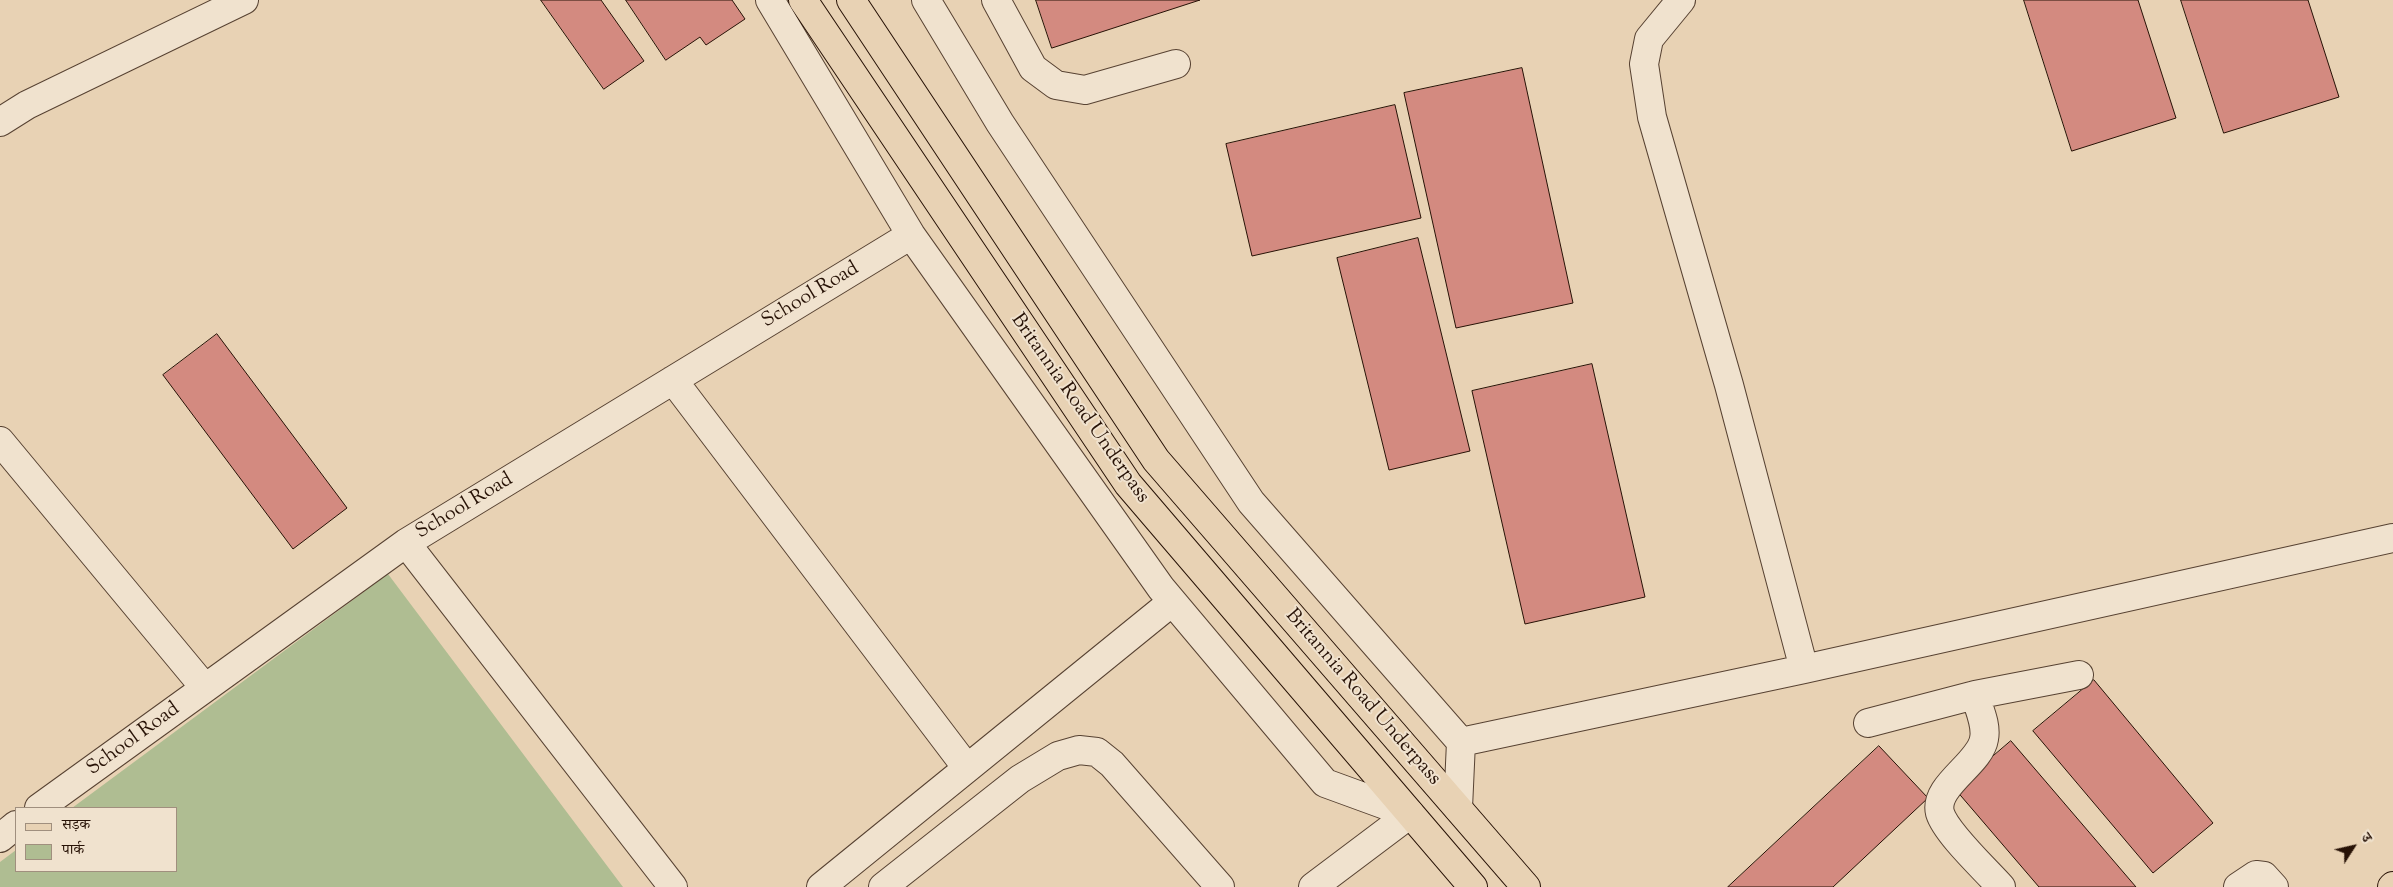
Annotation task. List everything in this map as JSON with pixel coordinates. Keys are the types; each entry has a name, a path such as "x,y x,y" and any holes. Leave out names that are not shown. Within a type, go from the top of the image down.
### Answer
{"main road":[{"name":"Britannia Road Underpass","path":"803,0 1128,484 1473,887"},
{"name":"Britannia Road Underpass","path":"852,0 1156,460 1526,887"}],"street":[{"path":"0,122 27,105 244,0"},
{"path":"770,0 911,235 1172,602 1325,783 1410,814"},
{"path":"926,0 1000,123 1251,502 1462,742 1458,808"},
{"path":"996,0 1033,68 1056,84 1085,90 1176,64"},
{"path":"1681,0 1649,39 1644,64 1652,116 1729,385 1804,669"},
{"name":"School Road","path":"40,807 406,543 911,235"},
{"path":"673,380 967,768"},
{"path":"0,441 205,688"},
{"path":"1462,742 1804,669 2393,538"},
{"path":"406,543 673,887"},
{"path":"821,887 1172,602"},
{"path":"1868,723 1976,694 2079,675"},
{"path":"1976,694 1985,730 1984,742 1943,794 1940,812 1946,825 2001,887"},
{"path":"883,887 1020,779 1058,756 1079,750 1097,752 1112,764 1220,887"},
{"path":"1313,887 1410,814"},
{"path":"2238,887 2256,875 2264,876 2274,887"}],"green space":[{"path":"388,574 623,887 0,887 0,862 15,851 15,872 178,872 178,807 73,807"}],"building":[{"path":"541,0 601,0 644,61 604,89"},
{"path":"626,0 732,0 745,19 706,45 700,37 666,60"},
{"path":"1036,0 1200,0 1052,48"},
{"path":"2024,0 2138,0 2176,118 2072,151"},
{"path":"2181,0 2308,0 2339,97 2224,133"},
{"path":"1522,68 1573,303 1456,328 1404,93"},
{"path":"1395,105 1421,218 1252,256 1226,144"},
{"path":"1418,238 1470,451 1389,470 1337,258"},
{"path":"217,334 347,508 293,549 163,375"},
{"path":"1592,364 1645,597 1525,624 1472,391"},
{"path":"2094,680 2213,823 2153,873 2033,731"},
{"path":"2011,741 2136,887 2039,887 1955,789"},
{"path":"1879,746 1928,798 1833,887 1728,887"}]}
